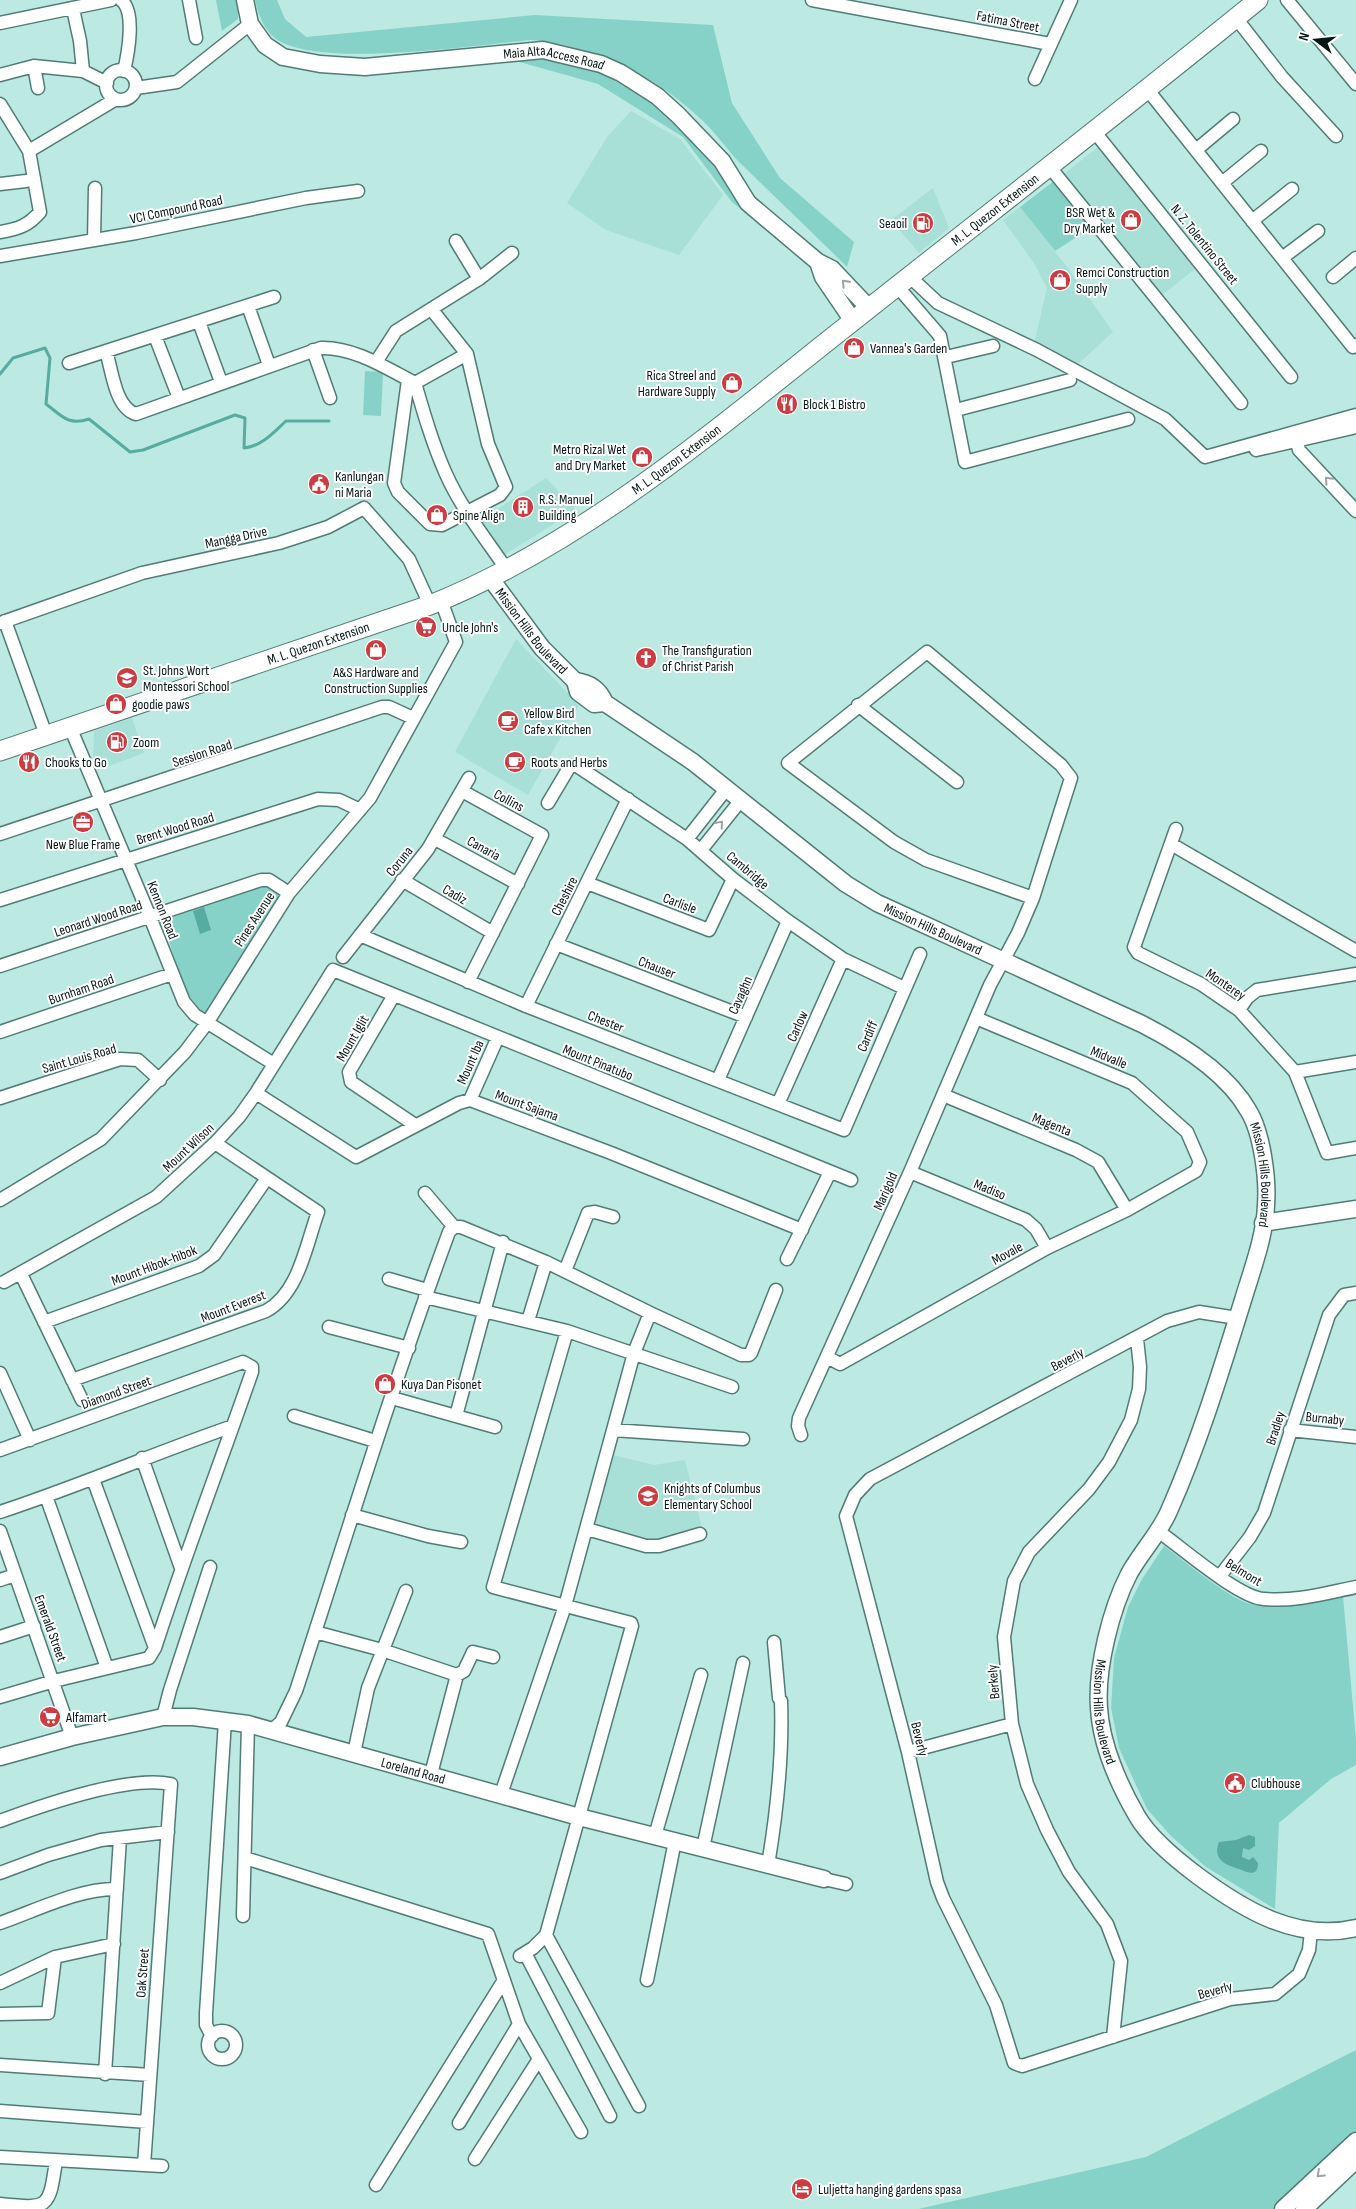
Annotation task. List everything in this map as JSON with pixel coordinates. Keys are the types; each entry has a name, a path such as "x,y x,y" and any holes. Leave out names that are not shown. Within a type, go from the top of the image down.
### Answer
{"main road":[{"name":"M. L. Quezon Extension","path":"0,751 436,603 499,575 595,516 695,446 1258,0"}],"street":[{"path":"0,23 111,0"},
{"path":"121,0 127,6 130,44 124,70"},
{"path":"189,0 196,38"},
{"name":"Maia Alta Access Road","path":"246,0 250,24 265,45 283,57 320,64 365,67 543,50 601,64 639,84 678,115 722,162 748,203 818,262 832,269 869,308"},
{"name":"Fatima Street","path":"812,0 881,6 1050,44"},
{"path":"1035,79 1071,0"},
{"path":"1286,0 1356,84"},
{"path":"73,9 80,41 83,71"},
{"path":"1236,18 1282,77 1336,136"},
{"path":"136,88 177,82 250,24"},
{"path":"0,75 34,66 83,71 106,83 109,94 116,99 124,100 130,98 136,88 134,77 124,70"},
{"path":"34,66 38,88"},
{"path":"106,83 113,73 124,70"},
{"path":"1147,89 1353,347 1356,345"},
{"path":"29,151 116,99"},
{"path":"0,104 29,151 40,212 31,223 0,232"},
{"path":"1196,150 1233,119"},
{"name":"N. Z. Tolentino Street","path":"1094,131 1291,377"},
{"path":"1222,184 1261,151"},
{"path":"1049,166 1241,403"},
{"path":"0,184 26,181 34,178"},
{"path":"94,240 95,188"},
{"path":"1252,221 1292,188"},
{"name":"VCI Compound Road","path":"0,256 94,240 306,198 358,191"},
{"path":"1282,258 1318,231"},
{"path":"456,241 479,279"},
{"path":"376,362 396,331 479,279 512,253"},
{"name":"Maia Alta Access Road","path":"818,262 823,277 853,321"},
{"path":"1333,276 1354,265"},
{"path":"903,281 940,336 946,358 965,462 1128,418"},
{"path":"903,281 938,303 1075,369 1165,420 1205,457 1356,414"},
{"path":"69,364 274,297"},
{"path":"248,306 269,365"},
{"path":"412,381 394,473 395,488 430,524 442,525 500,495 506,487 488,444 467,354 432,310"},
{"path":"199,322 221,382"},
{"path":"155,336 179,398"},
{"path":"946,358 993,346"},
{"path":"106,351 122,404 129,412 143,413 269,365 313,350 330,348 376,362 412,381 446,474 499,575"},
{"path":"313,350 330,398"},
{"path":"412,381 467,354"},
{"path":"956,410 1070,380"},
{"path":"1242,446 1255,450 1356,427"},
{"path":"1296,442 1299,450 1356,511"},
{"name":"Mangga Drive","path":"2,622 142,573 279,543 328,527 364,508 409,559 436,603"},
{"name":"Mission Hills Boulevard","path":"499,575 542,648 574,681 586,682 600,693 605,704 693,762 833,874 877,903 1172,1039 1227,1084 1249,1110 1262,1149 1266,1185 1264,1224 1237,1318 1184,1475 1168,1515 1129,1575 1107,1640 1101,1669 1099,1708 1106,1744 1113,1765 1138,1818 1183,1865 1214,1888 1259,1914 1296,1929 1327,1932 1356,1928"},
{"name":"Pines Avenue","path":"0,1200 101,1139 160,1080 207,1023 289,893 370,798 456,642 436,603"},
{"path":"2,622 46,735"},
{"name":"Marigold","path":"801,1435 798,1426 799,1418 910,1172 976,1018 1033,898 1071,778 1062,765 927,652 858,705"},
{"path":"957,782 858,705 788,762 902,847 926,860 1033,898"},
{"name":"Session Road","path":"0,834 382,707 389,707 413,718"},
{"name":"Kennon Road","path":"70,728 188,1009 207,1023 274,1064"},
{"name":"Cambridge","path":"548,802 570,766 577,766 687,838 733,879 788,921 843,959 904,988"},
{"name":"Coruna","path":"343,957 435,839 469,778"},
{"path":"687,838 727,788"},
{"name":"Collins","path":"462,791 542,835 518,884"},
{"name":"Brent Wood Road","path":"0,900 318,799 339,800 360,810"},
{"name":"Cheshire","path":"526,1006 628,799"},
{"path":"701,850 741,800"},
{"name":"Monterey","path":"1176,829 1134,947 1138,954 1201,984 1239,1010 1295,1072 1328,1153 1356,1148"},
{"name":"Canaria","path":"435,839 518,884"},
{"path":"1171,844 1356,951"},
{"name":"Carlisle","path":"587,883 709,930 733,879"},
{"name":"Leonard Wood Road","path":"0,966 261,880 269,880 289,893"},
{"name":"Cadiz","path":"402,880 493,933"},
{"path":"468,982 518,884"},
{"name":"Cavaghn","path":"718,1080 788,921"},
{"name":"Chester","path":"360,935 526,1006 844,1130"},
{"name":"Chauser","path":"556,944 746,1018"},
{"name":"Cardiff","path":"844,1130 920,954"},
{"name":"Carlow","path":"778,1104 843,959"},
{"name":"Mount Pinatubo","path":"333,970 851,1180"},
{"name":"Mount Wilson","path":"4,1282 156,1197 215,1143 239,1117 256,1093 333,970"},
{"name":"Burnham Road","path":"0,1032 172,974"},
{"path":"1239,1010 1246,998 1258,990 1356,974"},
{"name":"Mount Iglit","path":"394,995 349,1072 349,1078 351,1082 415,1125"},
{"name":"Midvalle","path":"976,1018 1132,1083 1186,1132 1200,1162"},
{"name":"Mount Iba","path":"470,1100 498,1037"},
{"name":"Saint Louis Road","path":"0,1098 120,1059 138,1060 160,1080"},
{"path":"1295,1072 1356,1062"},
{"path":"256,1093 356,1157 415,1125 459,1103 470,1100"},
{"name":"Magenta","path":"943,1096 1076,1150 1098,1162 1126,1210"},
{"name":"Mount Sajama","path":"470,1100 602,1149 802,1230"},
{"name":"Mount Everest","path":"72,1380 266,1311 278,1304 288,1290 298,1269 318,1212 215,1143"},
{"name":"Movale","path":"827,1357 840,1364 1047,1248 1126,1210 1196,1172 1200,1162"},
{"path":"787,1260 830,1172"},
{"name":"Madiso","path":"910,1172 1026,1220 1036,1229 1047,1248"},
{"name":"Mount Hibok-hibok","path":"44,1322 199,1266 214,1255 267,1178"},
{"path":"425,1193 454,1227"},
{"path":"1264,1224 1356,1209"},
{"path":"565,1271 588,1213 595,1212 613,1217"},
{"path":"272,1730 281,1722 296,1691 374,1442 392,1398 426,1294 449,1232 454,1227 461,1227 503,1242 650,1313 741,1354 749,1355 776,1290"},
{"path":"456,1416 503,1242"},
{"path":"528,1321 546,1262"},
{"path":"21,1274 82,1400"},
{"path":"389,1279 426,1294 484,1311 567,1331 732,1387"},
{"name":"Bradley","path":"1220,1576 1250,1537 1264,1513 1329,1316 1344,1295 1356,1293"},
{"name":"Beverly","path":"1237,1318 1199,1312 1167,1321 1137,1339 870,1479 855,1495 846,1516 908,1752 938,1882 943,1898 996,2005 1014,2062 1022,2066 1230,1999 1275,1994 1299,1974 1309,1950 1311,1931"},
{"path":"501,1794 565,1606 634,1353 650,1313"},
{"path":"329,1327 409,1348"},
{"path":"567,1331 493,1587 632,1624 546,1935 533,1948 522,1955 610,2116"},
{"name":"Berkely","path":"1113,2037 1121,1961 1107,1924 1069,1872 1026,1784 1012,1724 1004,1637 1014,1581 1030,1552 1089,1489 1109,1462 1131,1420 1139,1389 1140,1367 1137,1339"},
{"name":"Diamond Street","path":"0,1450 243,1362 249,1364 252,1372 233,1426"},
{"path":"0,1373 30,1440"},
{"path":"392,1398 495,1427"},
{"path":"294,1416 374,1442"},
{"path":"0,1512 233,1426"},
{"path":"0,1697 54,1681 149,1658 155,1648 181,1568 233,1426"},
{"path":"613,1430 743,1439"},
{"name":"Burnaby","path":"1290,1430 1356,1437"},
{"path":"142,1458 181,1568"},
{"path":"93,1479 155,1648"},
{"path":"46,1496 107,1668"},
{"path":"352,1514 428,1536 461,1542"},
{"path":"587,1529 646,1546 660,1546 700,1534"},
{"name":"Emerald Street","path":"0,1530 72,1737"},
{"name":"Belmont","path":"1158,1531 1243,1592 1262,1600 1294,1599 1356,1588"},
{"path":"163,1717 210,1567"},
{"path":"0,1580 15,1575"},
{"path":"354,1753 368,1688 406,1591"},
{"path":"0,1637 34,1626"},
{"path":"315,1632 382,1650 457,1675"},
{"path":"768,1864 774,1828 782,1732 781,1701 779,1698 774,1642"},
{"path":"431,1774 457,1675 464,1671 473,1652 493,1657"},
{"path":"703,1848 743,1663"},
{"path":"655,1836 701,1675"},
{"name":"Loreland Road","path":"0,1757 72,1737 163,1717 225,1720 272,1730 579,1817 824,1879"},
{"path":"212,2036 206,2026 206,2013 225,1720"},
{"path":"243,1916 248,1724"},
{"path":"908,1752 1012,1724"},
{"name":"Oak Street","path":"0,1821 47,1804 91,1793 155,1781 171,1784 144,2165"},
{"path":"0,1873 48,1855 101,1840 168,1832"},
{"path":"105,2074 120,1838"},
{"path":"647,1980 675,1841"},
{"path":"245,1858 488,1934 519,2024 581,2132"},
{"path":"824,1879 846,1884"},
{"path":"0,1923 86,1893 102,1889 117,1890"},
{"path":"546,1935 639,2106"},
{"path":"0,1983 55,1957 114,1944"},
{"path":"0,2014 48,2013 55,1957"},
{"path":"376,2185 504,1980"},
{"path":"459,2123 519,2024"},
{"path":"475,2159 539,2059"},
{"path":"0,2065 105,2074 150,2075"},
{"path":"0,2111 147,2122"},
{"path":"1283,2209 1356,2141"},
{"path":"0,2157 162,2166"},
{"path":"1304,2209 1356,2160"},
{"path":"0,2204 29,2208 44,2203 51,2196 56,2161"}],"shaded area":[{"path":"216,0 238,0 238,19 222,31"},
{"path":"255,0 277,0 285,19 306,37 535,15 713,25 732,103 780,178 854,242 847,267 738,161 710,128 688,107 668,92 626,67 580,49 532,40 400,53 326,53 297,48 276,39 268,31 262,21"},
{"path":"549,58 593,68 664,110 699,141 741,209 732,202 683,137 598,84 516,61"},
{"path":"631,111 680,139 723,195 679,255 606,230 567,203 607,137"},
{"name":"BSR Wet & Dry Market","path":"1100,145 1199,266 1162,295 1063,175"},
{"path":"1054,181 1092,227 1055,251 1020,207"},
{"path":"933,188 949,228 919,253 891,220"},
{"name":"Remci Construction Supply","path":"1020,207 1070,271 1113,332 1078,364 1034,343 1047,288 1034,263 1003,220"},
{"path":"365,371 383,372 381,416 363,415"},
{"path":"546,478 576,510 504,555 480,520"},
{"path":"516,639 579,705 528,795 455,752"},
{"name":"Zoom","path":"132,718 144,753 98,770 93,757 94,731"},
{"path":"267,885 281,893 281,898 208,1012 201,1013 189,1004 161,916"},
{"path":"204,907 211,930 200,934 193,911"},
{"name":"Knights of Columbus Elementary School","path":"614,1455 654,1465 685,1460 702,1528 652,1541 593,1527"},
{"path":"1164,1546 1234,1597 1255,1605 1288,1605 1343,1596 1356,1739 1356,1765 1331,1779 1279,1823 1275,1909 1206,1867 1171,1836 1147,1809 1119,1748 1111,1708 1114,1658 1128,1607 1142,1579"},
{"path":"1249,1835 1255,1837 1255,1846 1249,1850 1243,1848 1242,1857 1249,1860 1253,1857 1258,1863 1258,1868 1252,1873 1229,1866 1222,1861 1217,1853 1219,1842 1236,1840"},
{"path":"1356,2050 1356,2135 1274,2209 918,2209 1146,2157"}],"waterway":[{"path":"0,374 13,358 45,348 50,358 46,404 66,419 76,421 89,419 130,452 143,450 235,415 245,418 244,448 262,442 286,421 329,421"}],"place":[{"name":"BSR Wet & Dry Market","path":"1131,220"},
{"name":"Seaoil","path":"923,223"},
{"name":"Remci Construction Supply","path":"1060,280"},
{"name":"Vannea's Garden","path":"854,348"},
{"name":"Rica Streel and Hardware Supply","path":"732,383"},
{"name":"Block 1 Bistro","path":"787,404"},
{"name":"Metro Rizal Wet and Dry Market","path":"642,457"},
{"name":"Kanlungan ni Maria","path":"319,484"},
{"name":"R.S. Manuel Building","path":"523,507"},
{"name":"Spine Align","path":"437,515"},
{"name":"Uncle John's","path":"426,627"},
{"name":"A&S Hardware and Construction Supplies","path":"376,650"},
{"name":"The Transfiguration of Christ Parish","path":"646,658"},
{"name":"St. Johns Wort Montessori School","path":"127,678"},
{"name":"goodie paws","path":"116,704"},
{"name":"Yellow Bird Cafe x Kitchen","path":"508,721"},
{"name":"Zoom","path":"117,742"},
{"name":"Chooks to Go","path":"29,762"},
{"name":"Roots and Herbs","path":"515,762"},
{"name":"New Blue Frame","path":"83,822"},
{"name":"Kuya Dan Pisonet","path":"385,1384"},
{"name":"Knights of Columbus Elementary School","path":"648,1496"},
{"name":"Alfamart","path":"50,1717"},
{"name":"Clubhouse","path":"1235,1783"},
{"name":"Luljetta hanging gardens spasa","path":"802,2189"}]}
